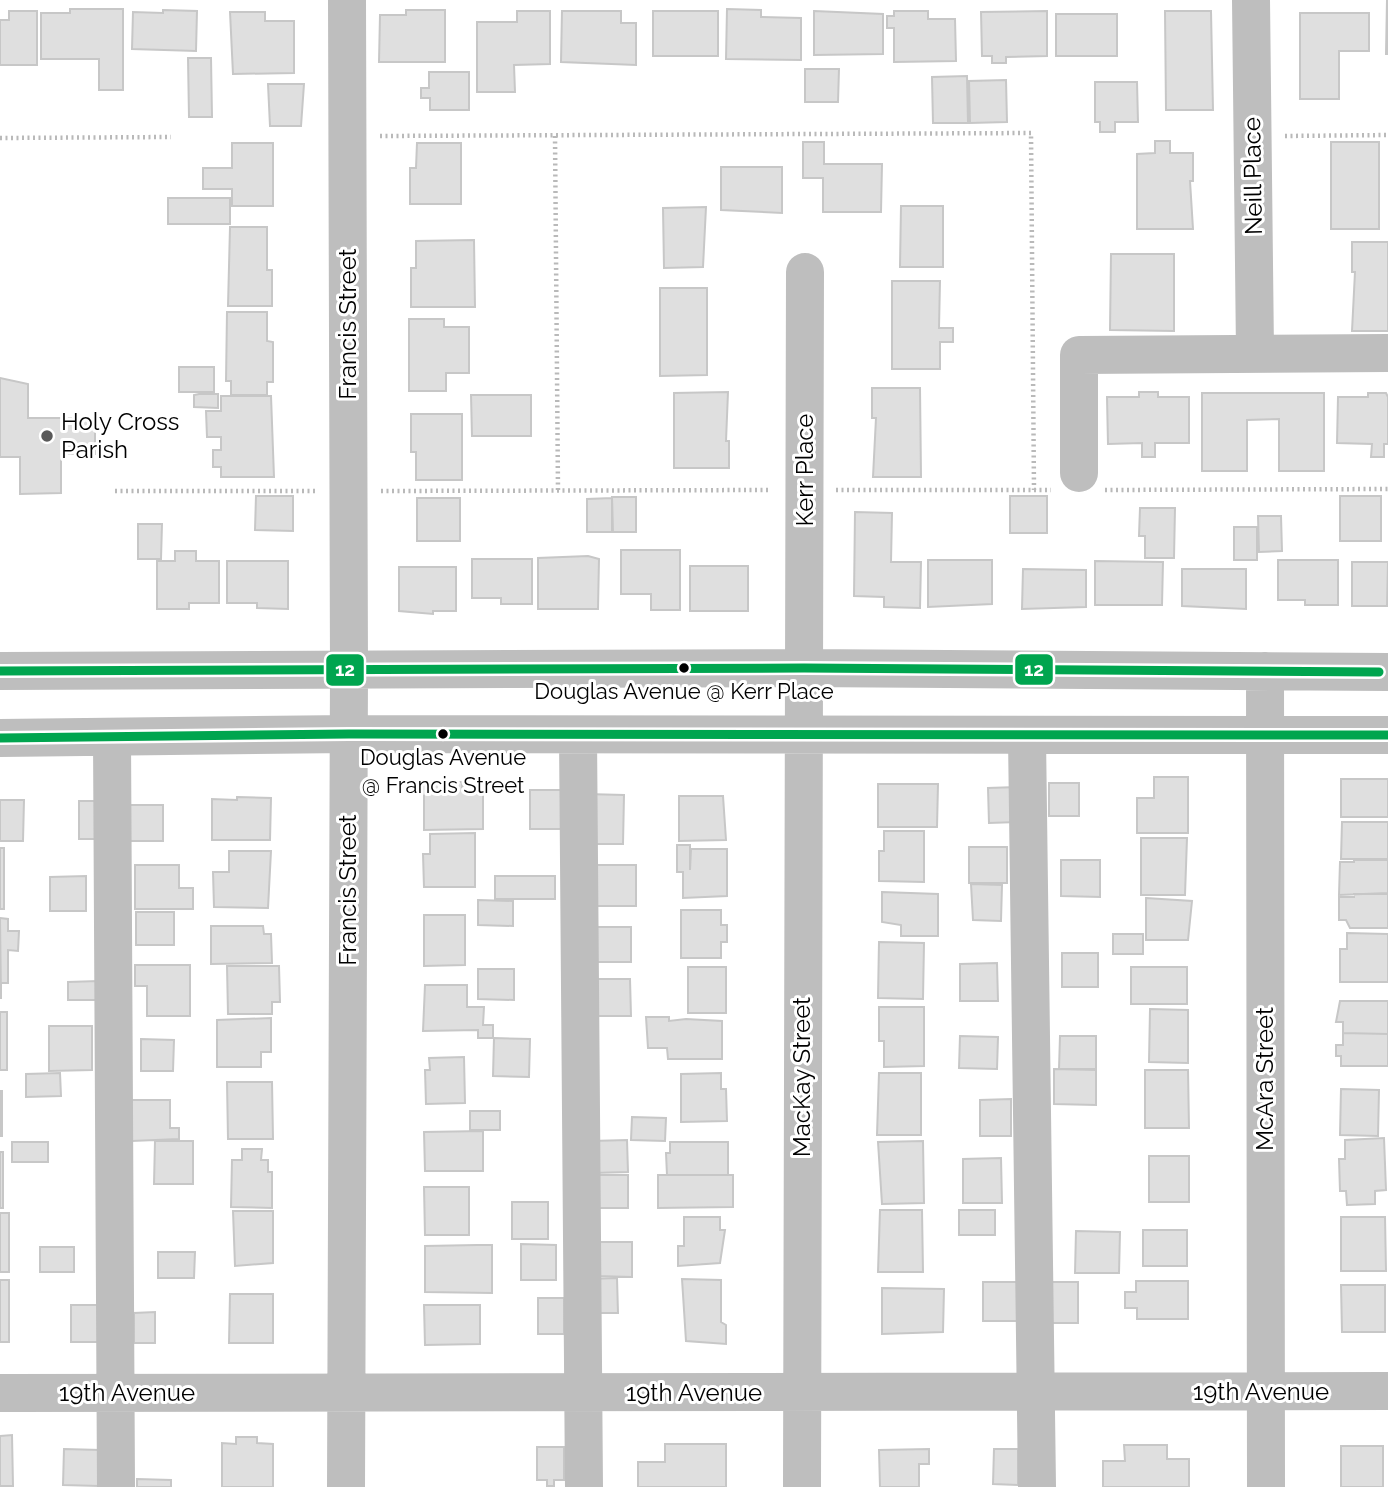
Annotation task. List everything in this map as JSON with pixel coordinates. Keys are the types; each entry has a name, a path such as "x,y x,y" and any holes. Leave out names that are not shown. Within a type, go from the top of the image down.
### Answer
{"street":[{"name":"Francis Street","path":"346,1487 349,734 347,0"},
{"name":"Neill Place","path":"1251,0 1255,352"},
{"name":"Kerr Place","path":"804,668 806,272"},
{"path":"1081,484 1079,355 1388,353"},
{"path":"0,671 804,668 1388,672"},
{"name":"MacKay Street","path":"803,1487 804,668"},
{"name":"McAra Street","path":"1265,671 1266,1487"},
{"path":"0,738 349,734 1027,737 1388,735"},
{"path":"578,735 584,1487"},
{"path":"111,737 116,1487"},
{"path":"1027,737 1037,1487"},
{"name":"19th Avenue","path":"0,1393 1388,1391"}],"path":[{"path":"348,136 1031,133 1034,490"},
{"path":"555,135 558,491"},
{"path":"1252,136 1388,135"},
{"path":"0,138 172,137"},
{"path":"115,491 1034,490 1081,484 1388,489"}],"building":[{"path":"1387,0 1388,54 1386,54"},
{"path":"70,9 123,9 123,90 99,90 99,59 41,59 41,13 70,13"},
{"path":"727,9 761,10 761,17 801,18 801,60 726,59"},
{"path":"163,10 197,11 196,51 132,49 133,12 163,13"},
{"path":"406,10 445,10 445,62 379,62 380,15 406,15"},
{"path":"9,11 37,11 37,65 0,65 0,20 9,20"},
{"path":"517,11 550,11 550,64 514,65 515,92 477,92 477,22 517,22"},
{"path":"562,11 621,11 621,23 636,23 636,65 561,62"},
{"path":"653,11 718,11 718,56 653,56"},
{"path":"814,11 883,14 883,54 814,55"},
{"path":"894,11 928,11 928,19 955,19 956,61 894,62 894,28 887,28 887,16 894,16"},
{"path":"1047,11 1047,56 1006,57 1006,63 992,63 992,56 982,56 981,12"},
{"path":"1165,11 1211,11 1213,110 1166,110"},
{"path":"230,12 265,12 265,21 294,21 294,73 233,74"},
{"path":"1300,13 1369,13 1369,51 1339,51 1339,99 1300,99"},
{"path":"1056,14 1117,14 1117,56 1056,56"},
{"path":"188,58 211,58 212,117 189,117"},
{"path":"805,69 839,69 838,102 805,102"},
{"path":"429,72 469,72 469,110 430,110 430,98 421,98 421,88 429,88"},
{"path":"967,76 968,123 933,123 932,77"},
{"path":"1006,80 1007,122 970,123 969,81"},
{"path":"1095,82 1137,82 1138,122 1115,122 1115,132 1100,132 1100,122 1095,122"},
{"path":"268,84 304,84 301,126 270,126"},
{"path":"1155,141 1170,141 1170,153 1193,153 1193,181 1190,181 1193,229 1137,229 1137,154 1155,153"},
{"path":"803,142 824,142 824,164 882,164 881,212 823,212 823,178 803,178"},
{"path":"1331,142 1379,142 1379,229 1331,229"},
{"path":"232,143 273,143 273,206 232,206 232,189 203,189 203,168 232,168"},
{"path":"417,143 461,143 461,204 410,204 410,168 416,168"},
{"path":"721,167 782,167 782,213 721,210"},
{"path":"168,198 230,198 230,224 168,224"},
{"path":"901,206 943,206 943,267 900,267"},
{"path":"706,207 703,267 664,268 663,208"},
{"path":"230,227 267,227 267,270 272,270 272,306 228,306"},
{"path":"474,240 475,307 411,307 411,268 416,268 416,241"},
{"path":"1352,242 1388,242 1388,331 1352,331 1355,272 1352,272"},
{"path":"1111,254 1174,254 1174,331 1110,330"},
{"path":"892,281 940,281 939,328 953,328 953,342 940,342 940,369 892,369"},
{"path":"660,288 707,288 707,375 660,376"},
{"path":"227,312 267,312 267,341 273,342 273,382 267,382 267,395 231,395 231,381 226,381"},
{"path":"409,319 444,319 444,327 469,327 469,373 446,373 446,391 409,391"},
{"path":"179,367 214,367 214,392 179,392"},
{"name":"Holy Cross Parish","path":"0,378 28,384 28,418 95,418 95,454 61,454 61,493 20,494 20,457 0,457"},
{"path":"872,388 920,388 921,477 873,477 876,418 872,418"},
{"path":"728,392 726,441 729,441 729,468 674,468 674,393"},
{"path":"1139,392 1158,392 1158,397 1189,397 1189,443 1155,443 1155,457 1142,457 1142,443 1108,444 1107,397 1139,397"},
{"path":"1202,393 1324,393 1324,471 1279,471 1279,419 1247,420 1247,471 1202,471"},
{"path":"1368,393 1386,393 1388,397 1388,444 1384,444 1384,457 1371,457 1372,444 1337,443 1338,397 1368,397"},
{"path":"218,394 218,408 194,407 194,395"},
{"path":"471,395 531,395 531,436 472,436"},
{"path":"221,396 271,396 274,477 221,477 221,467 213,467 213,450 221,450 221,437 207,437 206,411 221,411"},
{"path":"411,414 462,414 462,480 416,480 416,452 411,452"},
{"path":"256,496 293,496 293,531 255,530"},
{"path":"1010,496 1047,496 1047,533 1010,533"},
{"path":"1340,496 1381,496 1381,541 1340,541"},
{"path":"612,497 636,497 636,532 613,532"},
{"path":"417,498 460,498 460,541 417,541"},
{"path":"612,498 612,532 587,532 587,499"},
{"path":"1140,508 1175,508 1174,558 1145,558 1145,536 1139,536"},
{"path":"855,512 892,513 891,562 921,562 920,608 884,607 884,597 854,596"},
{"path":"1258,516 1281,516 1282,551 1259,552"},
{"path":"138,524 162,524 161,559 138,559"},
{"path":"1234,527 1257,527 1257,560 1234,560"},
{"path":"621,550 680,550 680,610 651,610 651,594 621,594"},
{"path":"175,551 196,551 196,561 219,561 219,603 189,603 189,609 157,609 157,561 175,561"},
{"path":"588,556 599,559 598,609 538,609 538,558"},
{"path":"472,559 532,559 532,604 501,604 501,598 472,598"},
{"path":"928,560 992,560 992,604 928,607"},
{"path":"1278,560 1338,560 1338,605 1305,605 1305,600 1278,600"},
{"path":"227,561 288,561 288,609 257,608 257,603 227,603"},
{"path":"1095,561 1163,562 1162,605 1095,605"},
{"path":"1352,562 1388,562 1387,606 1352,606"},
{"path":"690,566 748,566 748,611 690,611"},
{"path":"399,567 456,567 456,611 433,611 433,614 399,611"},
{"path":"1023,569 1086,570 1086,607 1022,609"},
{"path":"1182,569 1246,569 1246,609 1182,606"},
{"path":"1154,777 1188,777 1188,833 1137,833 1137,798 1154,798"},
{"path":"1341,779 1388,779 1388,817 1341,817"},
{"path":"424,782 462,782 462,787 483,787 483,829 424,830"},
{"path":"1049,783 1079,783 1079,816 1049,816"},
{"path":"878,784 938,784 937,827 878,827"},
{"path":"1018,787 1018,822 989,823 988,788"},
{"path":"530,790 563,790 562,829 530,829"},
{"path":"586,794 624,795 623,844 585,844"},
{"path":"679,796 723,796 726,840 679,841"},
{"path":"237,797 271,798 270,840 212,840 212,799 237,800"},
{"path":"0,800 24,800 23,841 0,841"},
{"path":"79,801 102,801 102,839 79,839"},
{"path":"130,805 163,805 163,841 130,841"},
{"path":"1342,822 1388,822 1388,859 1341,859"},
{"path":"884,831 924,831 924,882 879,881 879,851 884,851"},
{"path":"475,833 475,887 424,887 423,854 430,854 430,834"},
{"path":"1141,838 1187,838 1185,895 1141,895"},
{"path":"677,845 690,845 690,870 691,849 727,849 727,896 683,898 683,872 677,872"},
{"path":"969,847 1007,847 1007,883 969,883"},
{"path":"0,848 4,848 4,909 0,909"},
{"path":"229,851 271,851 268,908 214,907 213,872 229,872"},
{"path":"1061,860 1100,860 1100,897 1061,896"},
{"path":"1388,860 1388,893 1339,895 1340,862"},
{"path":"135,865 179,865 179,888 193,888 193,909 135,909"},
{"path":"597,865 636,865 636,906 597,906"},
{"path":"86,876 86,911 50,911 50,877"},
{"path":"495,876 555,876 555,899 495,899"},
{"path":"971,884 1002,885 1001,921 973,920"},
{"path":"882,892 938,894 938,936 901,936 901,925 882,922"},
{"path":"1354,894 1388,894 1388,928 1350,928 1346,920 1339,920 1339,897 1354,897"},
{"path":"1146,898 1192,901 1188,940 1146,940"},
{"path":"478,900 513,901 513,926 478,925"},
{"path":"681,910 721,910 721,925 727,925 727,942 721,942 721,958 681,958"},
{"path":"136,912 174,912 174,945 136,945"},
{"path":"424,915 465,915 465,965 424,966"},
{"path":"0,918 8,919 8,931 19,931 18,951 8,950 8,983 1,983 1,999"},
{"path":"211,926 263,926 264,934 271,934 272,963 211,964"},
{"path":"595,927 631,927 631,962 594,962"},
{"path":"1347,933 1388,934 1388,982 1340,982 1340,949 1347,949"},
{"path":"1113,934 1143,934 1143,954 1113,954"},
{"path":"879,942 924,943 923,999 878,998"},
{"path":"1062,953 1098,953 1098,987 1062,987"},
{"path":"997,963 998,1001 960,1001 960,964"},
{"path":"135,965 190,965 190,1016 147,1016 147,986 135,986"},
{"path":"227,966 279,966 280,1002 272,1002 272,1014 228,1014"},
{"path":"688,967 726,967 726,1013 688,1013"},
{"path":"1131,967 1187,967 1187,1004 1131,1004"},
{"path":"478,969 514,969 514,1000 478,999"},
{"path":"594,979 630,979 631,1016 594,1016"},
{"path":"98,981 98,1000 68,1000 68,982"},
{"path":"425,985 467,985 467,1007 484,1007 483,1025 493,1025 493,1038 478,1038 478,1030 423,1031"},
{"path":"1340,1001 1388,1001 1388,1034 1343,1033 1343,1022 1336,1022"},
{"path":"879,1007 924,1007 924,1066 884,1067 884,1041 879,1041"},
{"path":"1150,1009 1188,1010 1188,1063 1149,1062"},
{"path":"0,1012 7,1012 7,1070 0,1070"},
{"path":"646,1017 669,1017 669,1021 722,1021 722,1059 668,1059 667,1048 648,1048"},
{"path":"271,1018 271,1052 261,1052 261,1067 217,1067 217,1020"},
{"path":"49,1026 92,1026 92,1070 49,1071"},
{"path":"1343,1033 1388,1034 1388,1066 1341,1066 1341,1056 1336,1056 1336,1045 1343,1045"},
{"path":"960,1036 998,1037 997,1069 959,1068"},
{"path":"1060,1036 1096,1036 1096,1069 1059,1069"},
{"path":"494,1038 530,1039 529,1077 493,1076"},
{"path":"141,1039 174,1040 173,1071 141,1071"},
{"path":"464,1057 465,1103 426,1104 425,1070 430,1070 429,1058"},
{"path":"1054,1069 1096,1070 1096,1105 1054,1104"},
{"path":"1145,1070 1188,1070 1189,1128 1145,1128"},
{"path":"60,1073 61,1096 26,1097 26,1074"},
{"path":"721,1073 721,1089 726,1089 727,1121 681,1122 681,1074"},
{"path":"879,1073 921,1073 921,1135 877,1135"},
{"path":"227,1082 272,1082 273,1139 228,1139"},
{"path":"1341,1089 1379,1090 1378,1136 1340,1135"},
{"path":"2,1091 2,1136 0,1136"},
{"path":"1011,1099 1011,1136 980,1136 980,1100"},
{"path":"131,1100 170,1100 170,1128 179,1128 179,1139 132,1141"},
{"path":"470,1111 500,1111 500,1130 470,1130"},
{"path":"632,1117 666,1118 665,1141 631,1140"},
{"path":"483,1131 483,1171 425,1171 424,1132"},
{"path":"1384,1138 1386,1190 1375,1191 1375,1204 1347,1205 1346,1191 1340,1191 1339,1159 1345,1159 1345,1140"},
{"path":"627,1140 628,1172 593,1173 592,1141"},
{"path":"155,1141 193,1141 193,1184 154,1184"},
{"path":"923,1141 924,1203 882,1204 878,1142"},
{"path":"12,1142 48,1142 48,1162 12,1162"},
{"path":"670,1142 728,1142 728,1175 667,1175 666,1153 670,1153"},
{"path":"242,1149 262,1149 261,1160 268,1160 268,1172 272,1172 272,1208 231,1207 232,1160 242,1160"},
{"path":"0,1152 3,1152 3,1208 0,1208"},
{"path":"1149,1156 1189,1156 1189,1202 1149,1202"},
{"path":"1001,1158 1002,1203 963,1203 963,1159"},
{"path":"592,1175 628,1175 628,1208 592,1208"},
{"path":"658,1175 733,1175 733,1207 658,1208"},
{"path":"424,1187 469,1187 469,1235 425,1235"},
{"path":"512,1202 548,1202 548,1239 512,1239"},
{"path":"880,1210 922,1210 923,1272 878,1272"},
{"path":"959,1210 995,1210 995,1235 959,1235"},
{"path":"233,1211 273,1211 273,1263 235,1266"},
{"path":"0,1213 9,1213 9,1272 0,1272"},
{"path":"684,1217 720,1217 720,1230 725,1230 720,1263 678,1266 678,1246 684,1246"},
{"path":"1341,1217 1385,1217 1386,1271 1341,1271"},
{"path":"1143,1230 1187,1230 1187,1266 1143,1266"},
{"path":"1076,1231 1120,1232 1119,1273 1075,1273"},
{"path":"595,1242 632,1242 632,1277 596,1276"},
{"path":"521,1244 556,1245 556,1280 521,1280"},
{"path":"492,1245 492,1293 425,1292 425,1246"},
{"path":"40,1247 74,1247 74,1272 40,1272"},
{"path":"158,1252 195,1252 194,1278 158,1278"},
{"path":"617,1278 618,1313 589,1313 589,1279"},
{"path":"682,1279 721,1280 721,1322 726,1325 726,1344 686,1341"},
{"path":"0,1280 9,1280 9,1342 0,1342"},
{"path":"1136,1281 1188,1281 1188,1319 1137,1319 1137,1308 1125,1308 1125,1292 1136,1292"},
{"path":"983,1282 1021,1282 1021,1321 983,1321"},
{"path":"1049,1282 1078,1282 1078,1323 1049,1323"},
{"path":"1341,1285 1385,1285 1385,1332 1342,1332"},
{"path":"882,1288 944,1289 943,1332 882,1334"},
{"path":"230,1294 273,1294 273,1343 229,1343"},
{"path":"538,1298 564,1298 564,1334 538,1334"},
{"path":"71,1305 101,1305 102,1342 71,1342"},
{"path":"424,1305 480,1305 480,1344 425,1345"},
{"path":"155,1312 155,1343 134,1343 134,1313"},
{"path":"12,1435 13,1486 0,1486 0,1436"},
{"path":"236,1437 257,1437 257,1443 273,1444 273,1487 222,1487 222,1443 236,1444"},
{"path":"665,1444 726,1444 726,1487 638,1487 638,1462 665,1462"},
{"path":"1124,1445 1167,1445 1167,1459 1189,1459 1189,1487 1103,1487 1103,1461 1125,1461"},
{"path":"1341,1446 1383,1446 1383,1487 1341,1487"},
{"path":"537,1447 564,1447 564,1480 554,1480 554,1486 547,1486 547,1480 537,1480"},
{"path":"64,1449 100,1450 99,1486 63,1485"},
{"path":"929,1449 929,1464 919,1464 919,1487 880,1487 879,1450"},
{"path":"994,1449 1018,1449 1018,1485 993,1484"},
{"path":"137,1479 171,1480 171,1487 137,1487"}],"transit line":[{"name":"12","path":"0,671 804,668 1379,672"},
{"name":"12","path":"0,738 349,734 1388,735"}],"place":[{"name":"Holy Cross Parish","path":"47,436"},
{"name":"Douglas Avenue @ Kerr Place","path":"684,668"},
{"name":"Douglas Avenue @ Francis Street","path":"443,734"}]}
